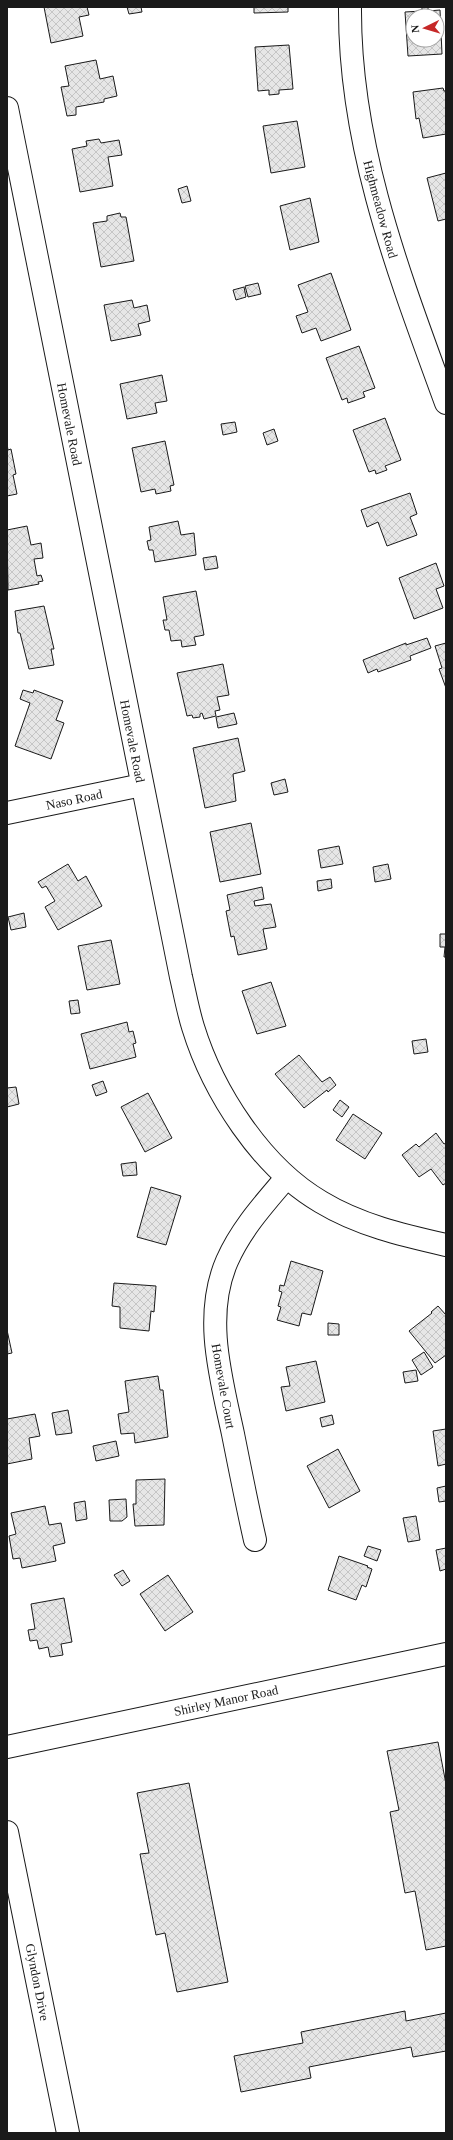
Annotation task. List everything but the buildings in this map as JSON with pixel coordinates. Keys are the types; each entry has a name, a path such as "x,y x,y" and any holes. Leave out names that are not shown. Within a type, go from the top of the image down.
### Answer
{"street":[{"name":"Highmeadow Road","path":"350,7 353,78 364,144 379,209 395,263 446,403"},
{"name":"Homevale Road","path":"7,108 142,785 193,1027 207,1064 224,1097 250,1136 286,1178 320,1202 356,1220 395,1234 446,1244"},
{"name":"Naso Road","path":"7,814 142,785"},
{"name":"Homevale Court","path":"255,1540 219,1370 215,1330 216,1299 227,1262 247,1223 286,1178"},
{"name":"Shirley Manor Road","path":"7,1746 446,1654"},
{"name":"Glyndon Drive","path":"7,1832 68,2133"}]}
